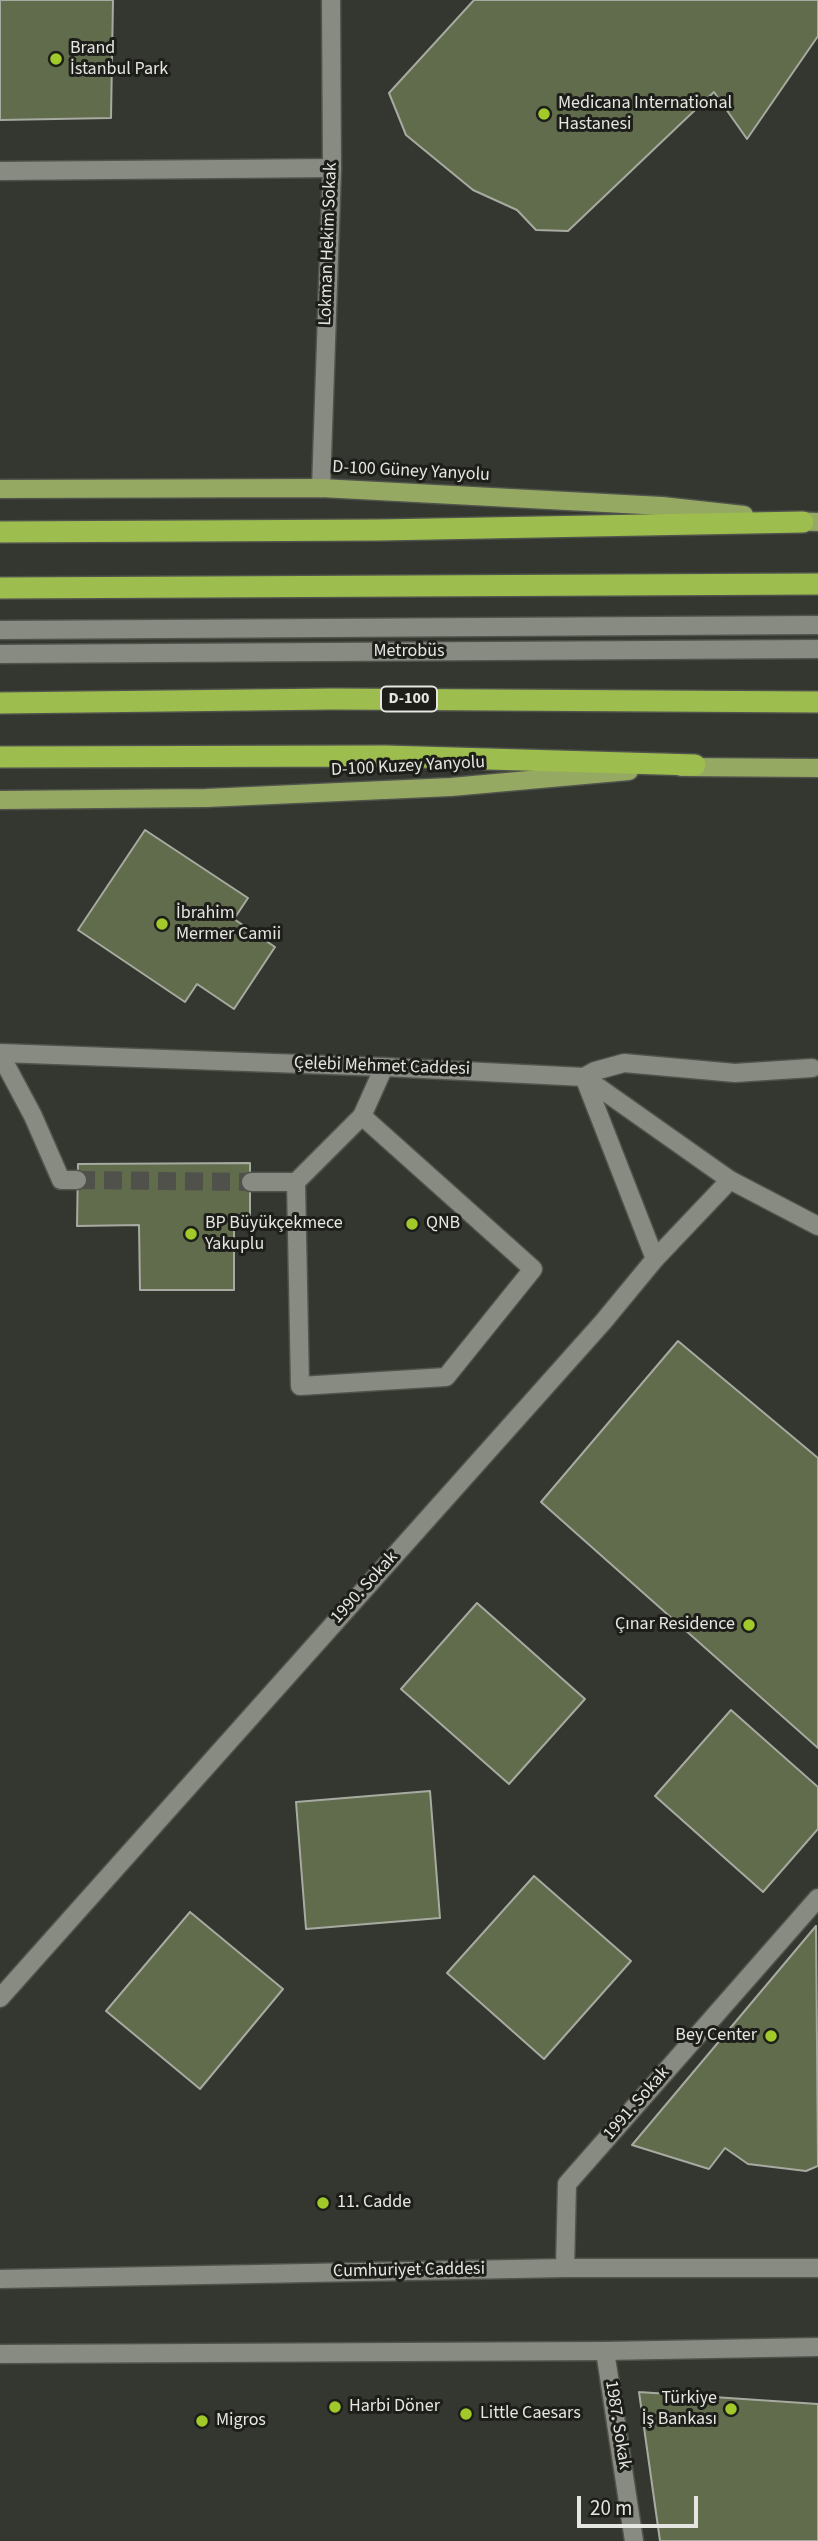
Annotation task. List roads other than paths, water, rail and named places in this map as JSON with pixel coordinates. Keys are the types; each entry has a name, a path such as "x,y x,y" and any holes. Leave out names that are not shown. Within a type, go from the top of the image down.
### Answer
{"highway":[{"path":"0,532 380,530 813,520"},
{"path":"0,588 818,584"},
{"name":"D-100","path":"0,703 333,699 818,702"},
{"path":"0,757 385,756 695,765"}],"main road":[{"name":"Lokman Hekim Sokak","path":"321,488 332,168 331,0"},
{"path":"0,171 332,168"},
{"name":"D-100 Güney Yanyolu","path":"0,489 321,488 662,506 813,520"},
{"name":"Metrobüs","path":"0,630 818,625"},
{"name":"Metrobüs","path":"0,654 818,649"},
{"name":"D-100 Kuzey Yanyolu","path":"8,800 206,798 438,787 695,765 818,768"},
{"path":"0,815 8,800"},
{"path":"0,1054 33,1116 61,1180 77,1180"},
{"name":"Çelebi Mehmet Caddesi","path":"0,1054 584,1076"},
{"path":"584,1076 624,1063 736,1073 812,1068"},
{"path":"251,1182 296,1182 362,1116 384,1067"},
{"path":"584,1076 730,1180 818,1226"},
{"path":"584,1076 655,1259"},
{"path":"296,1182 300,1386 446,1377 533,1269 362,1116"},
{"name":"1990. Sokak","path":"0,1998 603,1322 655,1259 730,1180"},
{"name":"1991. Sokak","path":"565,2268 567,2184 818,1898"},
{"name":"Cumhuriyet Caddesi","path":"0,2278 565,2268 818,2268"},
{"path":"0,2354 605,2351 818,2347"},
{"name":"1987. Sokak","path":"605,2351 634,2541"}],"tunnel":[{"path":"77,1180 251,1182"}],"place":[{"name":"Brand İstanbul Park","path":"56,59"},
{"name":"Medicana International Hastanesi","path":"544,114"},
{"name":"İbrahim Mermer Camii","path":"162,924"},
{"name":"QNB","path":"412,1224"},
{"name":"BP Büyükçekmece Yakuplu","path":"191,1234"},
{"name":"Çınar Residence","path":"749,1625"},
{"name":"Bey Center","path":"771,2036"},
{"name":"11. Cadde","path":"323,2203"},
{"name":"Harbi Döner","path":"335,2407"},
{"name":"Türkiye İş Bankası","path":"731,2409"},
{"name":"Little Caesars","path":"466,2414"},
{"name":"Migros","path":"202,2421"}]}
